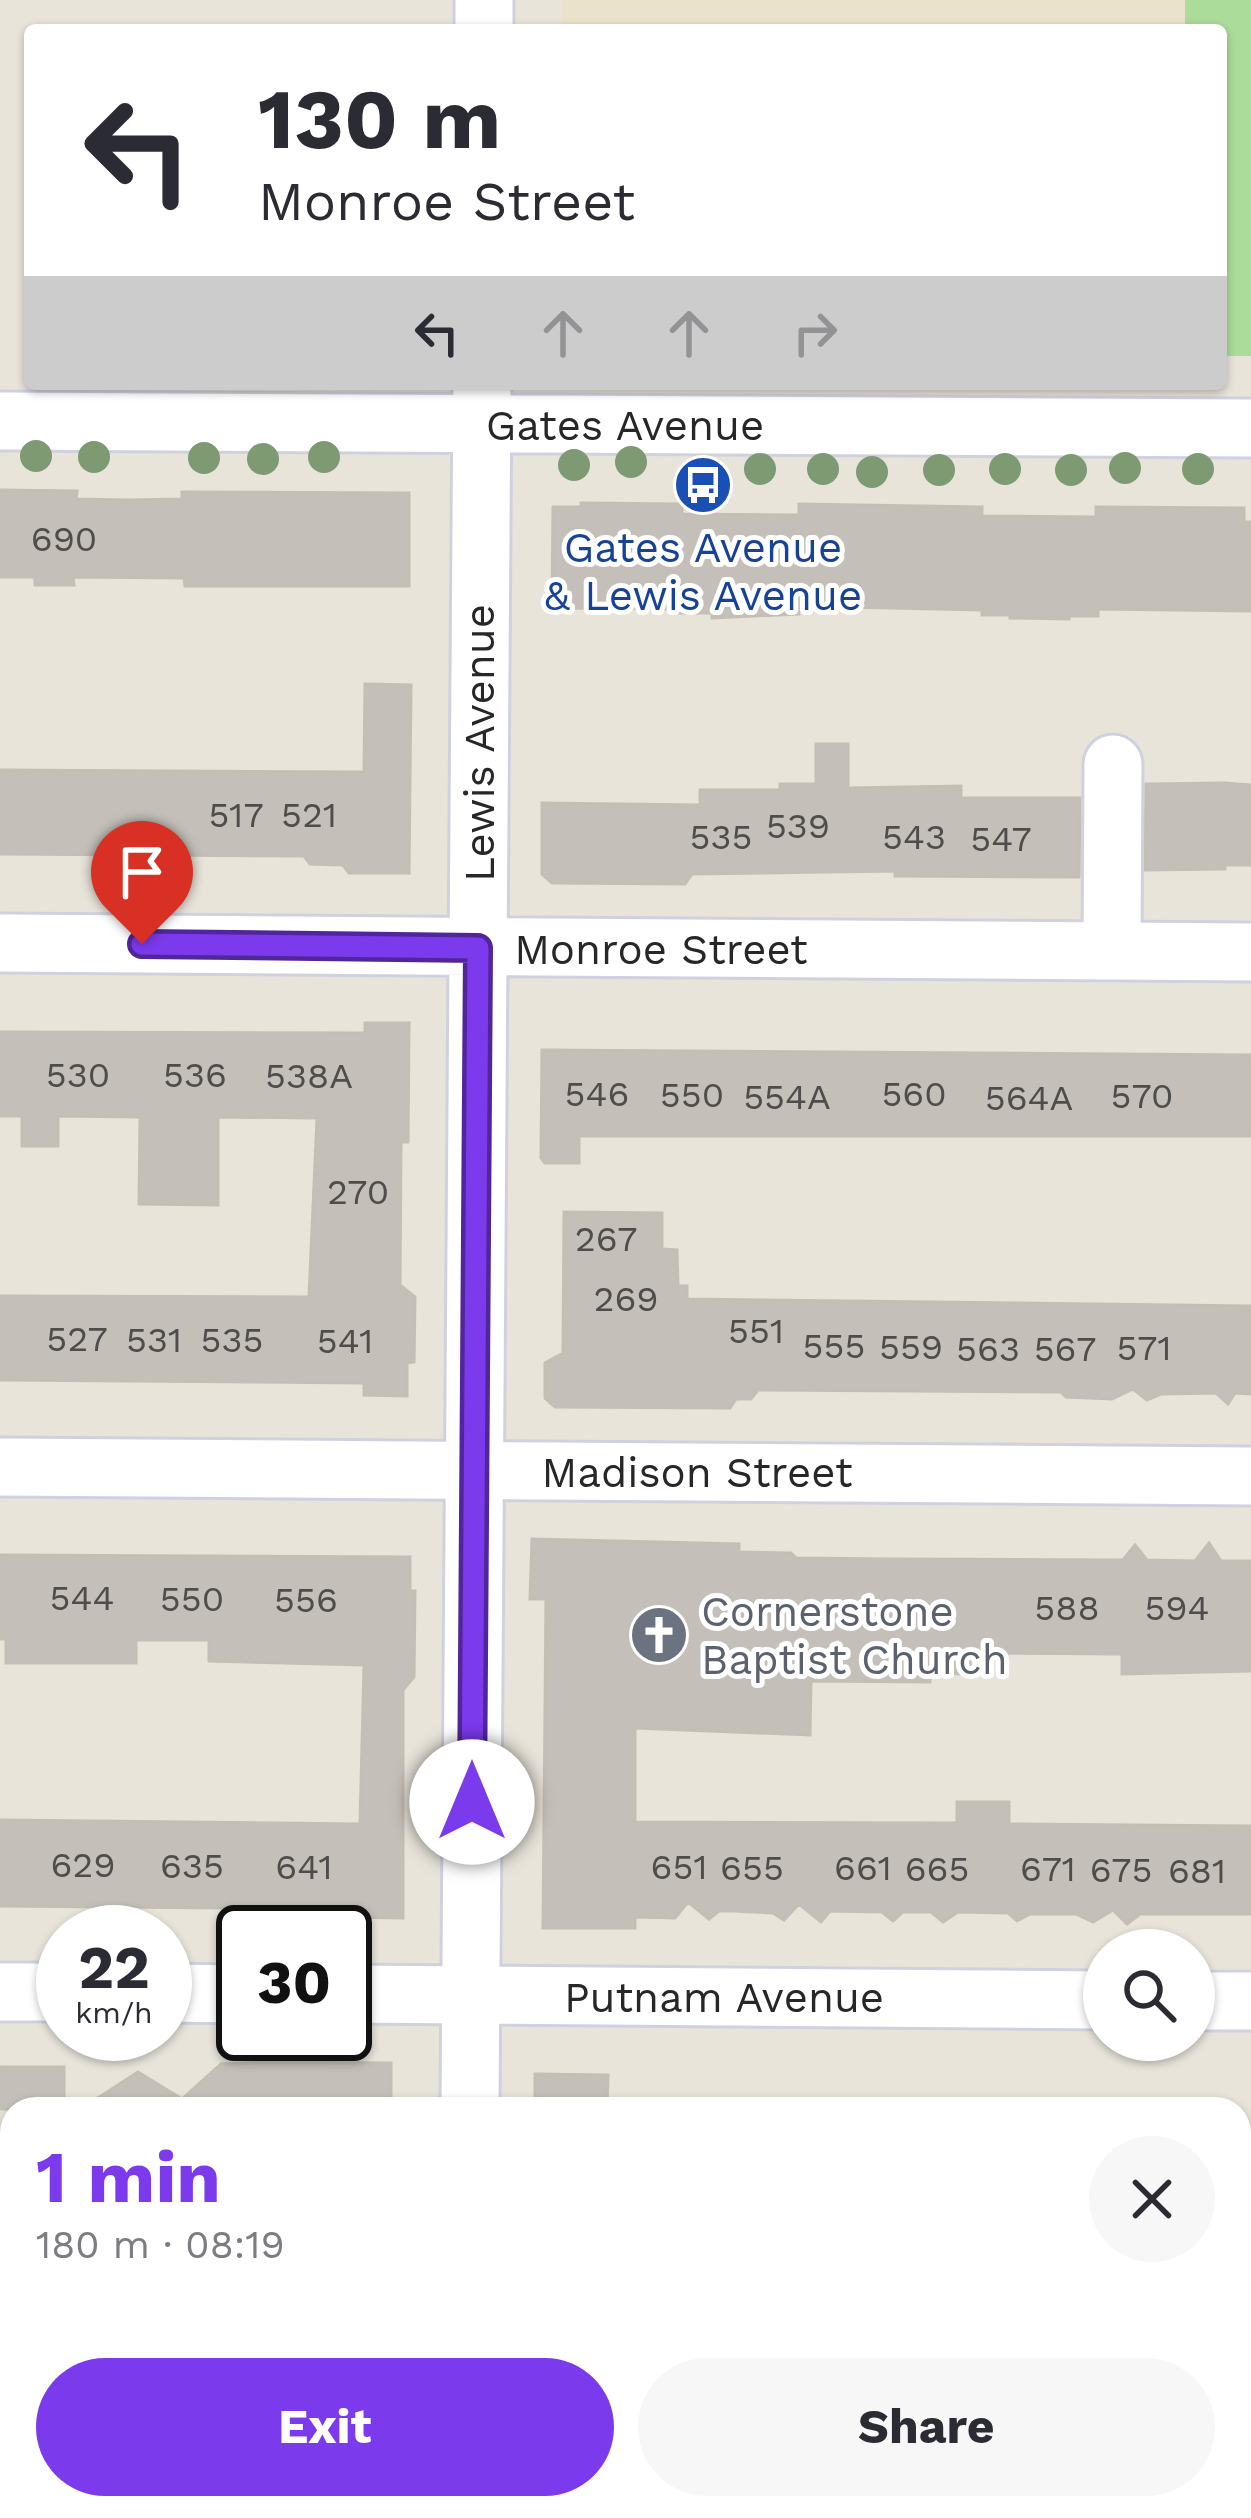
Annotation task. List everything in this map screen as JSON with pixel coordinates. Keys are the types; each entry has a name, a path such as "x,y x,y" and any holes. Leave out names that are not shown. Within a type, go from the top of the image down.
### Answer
{"street":[{"name":"Gates Avenue","path":"0,421 482,404 1251,428"},
{"name":"Lewis Avenue","path":"470,2097 482,404"},
{"path":"1112,952 1113,764"},
{"name":"Monroe Street","path":"0,943 1251,952"},
{"name":"Madison Street","path":"0,1467 1251,1476"},
{"path":"0,1992 36,1992"},
{"name":"Putnam Avenue","path":"372,1994 1083,2000"},
{"path":"1215,2001 1251,2001"}],"shaded area":[{"path":"562,0 1185,0 1185,24 562,24"}],"green space":[{"path":"1185,0 1251,0 1251,356 1227,356 1227,24 1185,24"}],"building":[{"path":"0,490 77,491 76,499 129,500 182,499 182,492 409,493 409,586 185,586 184,578 73,577 74,585 35,585 35,577 0,577"},
{"path":"581,503 682,504 682,514 799,515 799,504 982,507 982,516 1096,517 1096,507 1244,508 1244,522 1251,522 1251,611 1098,609 1098,616 1069,619 1010,618 982,615 982,610 799,606 799,614 712,618 712,613 680,613 680,609 552,608 553,507 581,507"},
{"path":"365,684 411,685 409,873 349,873 343,865 310,864 304,856 0,854 0,770 364,772"},
{"path":"816,744 848,744 848,788 961,786 961,798 1080,798 1079,877 895,876 895,871 692,874 685,884 552,883 542,874 542,803 700,805 700,790 780,790 780,784 816,784"},
{"path":"1146,784 1251,785 1251,865 1145,870"},
{"path":"365,1023 409,1023 408,1142 401,1142 400,1285 415,1297 414,1362 407,1363 407,1396 364,1395 364,1383 0,1380 0,1296 309,1297 317,1118 218,1117 218,1205 139,1204 140,1117 58,1116 58,1146 22,1146 22,1116 0,1116 0,1032 365,1033"},
{"path":"542,1050 1251,1055 1251,1136 579,1136 579,1163 545,1163 541,1158"},
{"path":"564,1212 662,1213 662,1249 677,1250 678,1286 687,1286 687,1299 1251,1306 1251,1394 1235,1393 1228,1404 1216,1393 1161,1394 1147,1400 1133,1389 1112,1399 1066,1397 1061,1392 758,1390 751,1399 736,1399 730,1408 555,1407 545,1398 545,1363 563,1353"},
{"path":"532,1539 739,1544 739,1552 791,1553 796,1558 892,1559 1123,1560 1135,1545 1147,1560 1195,1561 1209,1543 1221,1561 1251,1561 1251,1671 1122,1674 1122,1654 970,1653 970,1674 930,1673 930,1682 811,1681 810,1735 635,1728 635,1822 957,1823 957,1802 1009,1802 1009,1824 1251,1826 1251,1914 1140,1914 1127,1924 1113,1910 1093,1922 1076,1914 1030,1914 1017,1921 1008,1913 958,1912 943,1922 931,1912 903,1912 893,1921 882,1912 830,1911 821,1922 799,1904 784,1920 773,1913 733,1911 719,1911 709,1919 688,1902 675,1918 635,1917 635,1928 543,1928 546,1599 530,1599"},
{"path":"0,1555 410,1557 410,1591 415,1591 414,1677 403,1690 403,1918 372,1917 372,1905 0,1906 0,1820 360,1824 364,1665 209,1661 209,1640 136,1640 136,1663 6,1663 6,1639 0,1639"},
{"path":"391,2063 391,2097 184,2097 221,2064"},
{"path":"0,2067 64,2067 64,2097 0,2097"},
{"path":"138,2072 179,2097 99,2097"},
{"path":"535,2074 608,2075 607,2097 535,2097"}],"place":[{"name":"Gates Avenue & Lewis Avenue","path":"703,485"},
{"name":"Cornerstone Baptist Church","path":"659,1635"}],"route":[{"path":"142,944 478,948 472,1802"}]}
